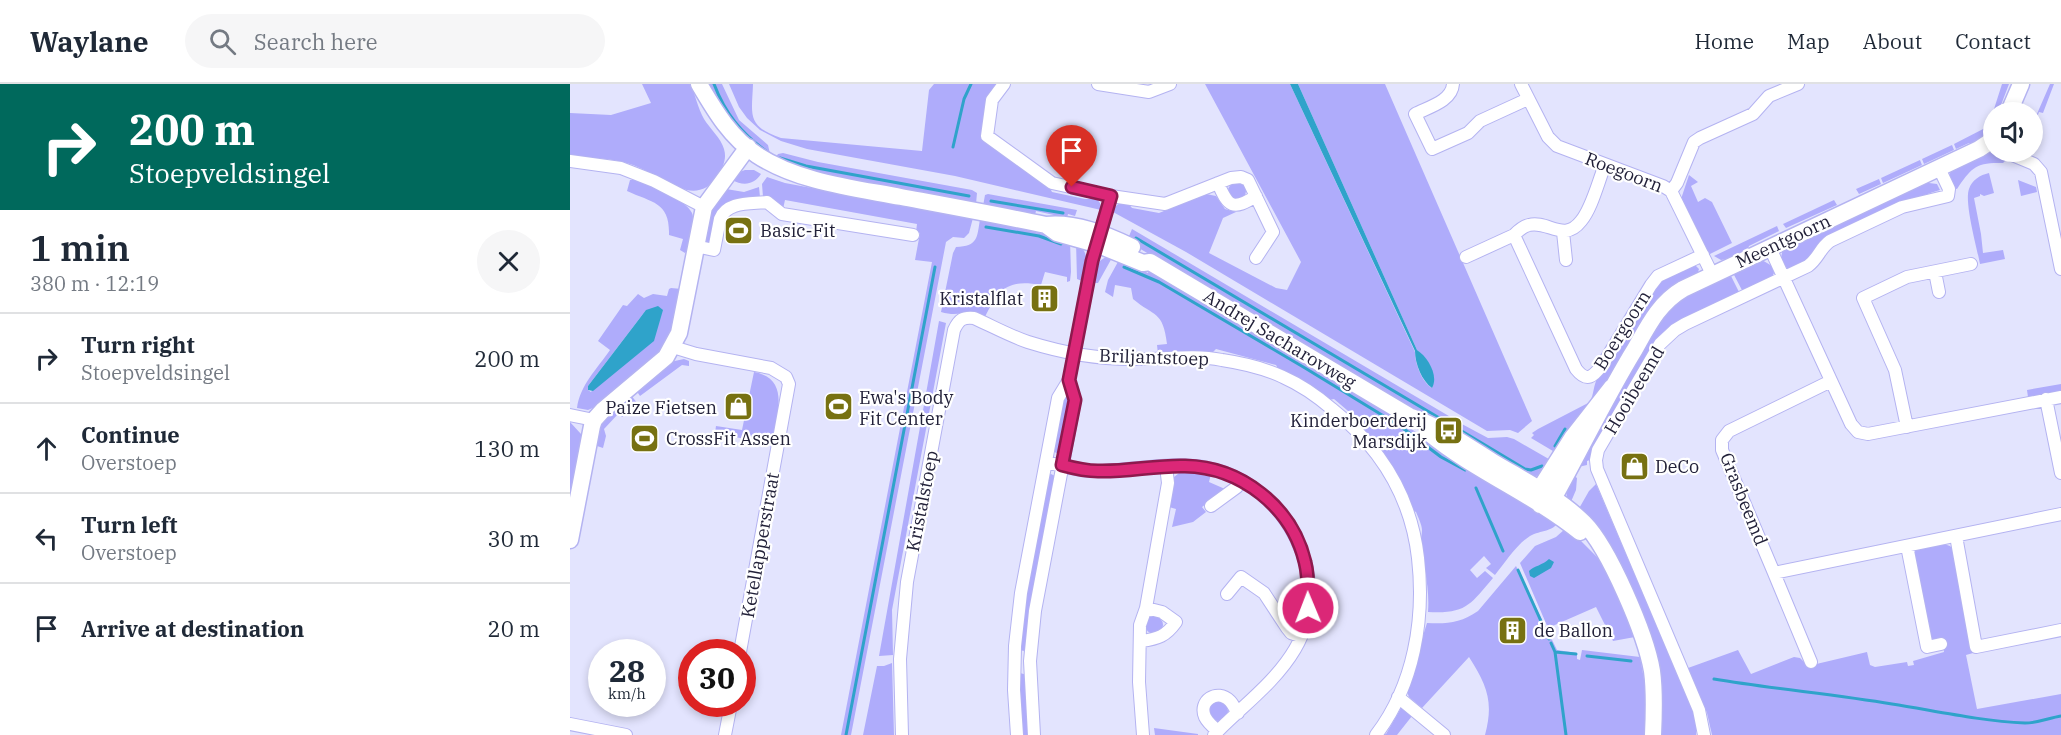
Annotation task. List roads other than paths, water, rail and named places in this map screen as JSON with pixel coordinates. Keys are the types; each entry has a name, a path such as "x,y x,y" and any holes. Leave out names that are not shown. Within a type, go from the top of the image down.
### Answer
{"street":[{"name":"Andrej Sacharovweg","path":"699,84 719,118 744,152 818,181 1046,225 1070,225 1098,239 1146,255 1150,262 1409,416 1446,434 1544,498 1570,510 1591,530 1603,546 1635,619 1649,657 1654,692 1653,735"},
{"path":"1004,84 992,100 987,136 1052,183 1111,196 1165,204 1231,178 1241,177 1248,180 1273,232 1256,258"},
{"path":"1098,84 1138,87 1153,92 1170,84"},
{"path":"1453,84 1452,91 1447,98 1415,114 1432,149 1468,133 1480,121 1528,99"},
{"name":"Roegoorn","path":"1521,84 1552,141 1557,146 1671,191 1713,274"},
{"path":"1671,191 1677,183 1694,142 1753,114 1769,96 1798,84"},
{"path":"2013,102 2020,84"},
{"name":"Meentgoorn","path":"1544,498 1667,299 1713,274 1983,147"},
{"path":"570,540 594,420 666,357 673,346 679,333 704,207 744,152"},
{"path":"570,161 621,168 646,177 704,207"},
{"path":"2029,162 2041,172 2061,269"},
{"path":"1466,257 1514,235 1529,225 1535,224 1563,232 1577,226 1584,219 1605,165"},
{"name":"Hooibeemd","path":"1704,735 1699,710 1597,469 1596,460 1602,441 1667,336 1685,324 1814,263 1823,246 1830,241 1902,207 1948,196 1949,189 1939,168"},
{"path":"1218,183 1225,199 1232,204 1241,205 1256,196"},
{"path":"1017,735 1014,690 1021,593 1058,398 1069,380 1098,239 1111,196"},
{"path":"695,246 714,250 720,219 730,207 766,202 782,214 913,236"},
{"path":"1563,232 1566,260"},
{"name":"Boergoorn","path":"1514,235 1576,369 1581,376 1586,378 1593,376 1603,364 1658,276 1703,255"},
{"path":"1770,248 1851,424 1858,432 1868,434 2061,397"},
{"path":"1907,427 1895,370 1863,298 1907,277 1971,264"},
{"path":"1935,272 1939,292"},
{"name":"Kristalstoep","path":"902,735 900,659 907,582 954,330 958,321 962,318 974,318 1028,342 1075,352"},
{"name":"Ketellapperstraat","path":"673,346 696,354 771,368 786,377 789,384 742,639"},
{"name":"Briljantstoep","path":"1075,352 1134,359 1188,356 1246,364 1282,376 1305,388 1344,418 1391,474 1403,498 1416,543 1420,602 1417,638 1412,661 1398,697 1376,735"},
{"path":"1034,735 1030,661 1035,611 1075,400 1069,380"},
{"name":"Grasbeemd","path":"1811,662 1722,450 1722,440 1729,432 1831,381"},
{"path":"2046,399 2061,473"},
{"path":"570,415 594,420"},
{"path":"1046,462 1097,472 1166,466 1207,468 1221,471 1240,480 1259,492 1277,508 1297,539 1305,562 1308,608 1300,636 1286,663 1238,713 1216,733 1206,719 1205,704 1215,695 1226,698 1238,713"},
{"path":"1143,735 1139,682 1140,625 1146,608 1168,483 1166,466"},
{"path":"1211,506 1237,487 1240,480"},
{"path":"1774,573 2061,514"},
{"path":"1956,536 1976,647 2061,630"},
{"path":"1907,546 1927,647 1941,644"},
{"path":"1227,594 1241,577 1264,593 1287,628 1300,636"},
{"path":"1141,641 1163,637 1176,622 1162,612 1146,608"},
{"path":"1015,661 1030,661"},
{"path":"1398,697 1443,734"},
{"path":"725,735 728,717"},
{"path":"570,724 626,735"}],"water":[{"path":"1290,84 1298,84 1417,350 1431,367 1434,378 1432,388 1420,372 1415,351"},
{"path":"658,306 663,310 654,341 593,391 588,390 588,386 646,310"},
{"path":"1549,559 1554,562 1551,568 1534,578 1530,576 1529,571"}],"waterway":[{"path":"714,84 735,122 766,151"},
{"path":"953,147 964,99 971,84"},
{"path":"780,158 806,166 969,196"},
{"path":"991,201 1063,213"},
{"path":"986,227 1039,236 1061,244"},
{"path":"1136,238 1441,419"},
{"path":"846,735 935,267"},
{"path":"1124,267 1159,282 1305,368 1400,426 1441,457 1465,470"},
{"path":"1555,446 1565,429"},
{"path":"1460,430 1525,469 1531,470 1542,466"},
{"path":"1476,488 1503,551"},
{"path":"1518,570 1549,639"},
{"path":"1551,643 1555,652 1566,735"},
{"path":"1555,652 1576,654"},
{"path":"1587,656 1631,661"},
{"path":"1714,679 2008,722 2030,723 2061,716"}],"place":[{"name":"Basic-Fit","path":"739,230"},
{"name":"Kristalflat","path":"1044,298"},
{"name":"Paize Fietsen","path":"738,407"},
{"name":"Ewa's Body Fit Center","path":"838,407"},
{"name":"Kinderboerderij Marsdijk","path":"1448,430"},
{"name":"CrossFit Assen","path":"645,438"},
{"name":"DeCo","path":"1634,466"},
{"name":"de Ballon","path":"1513,630"}]}
